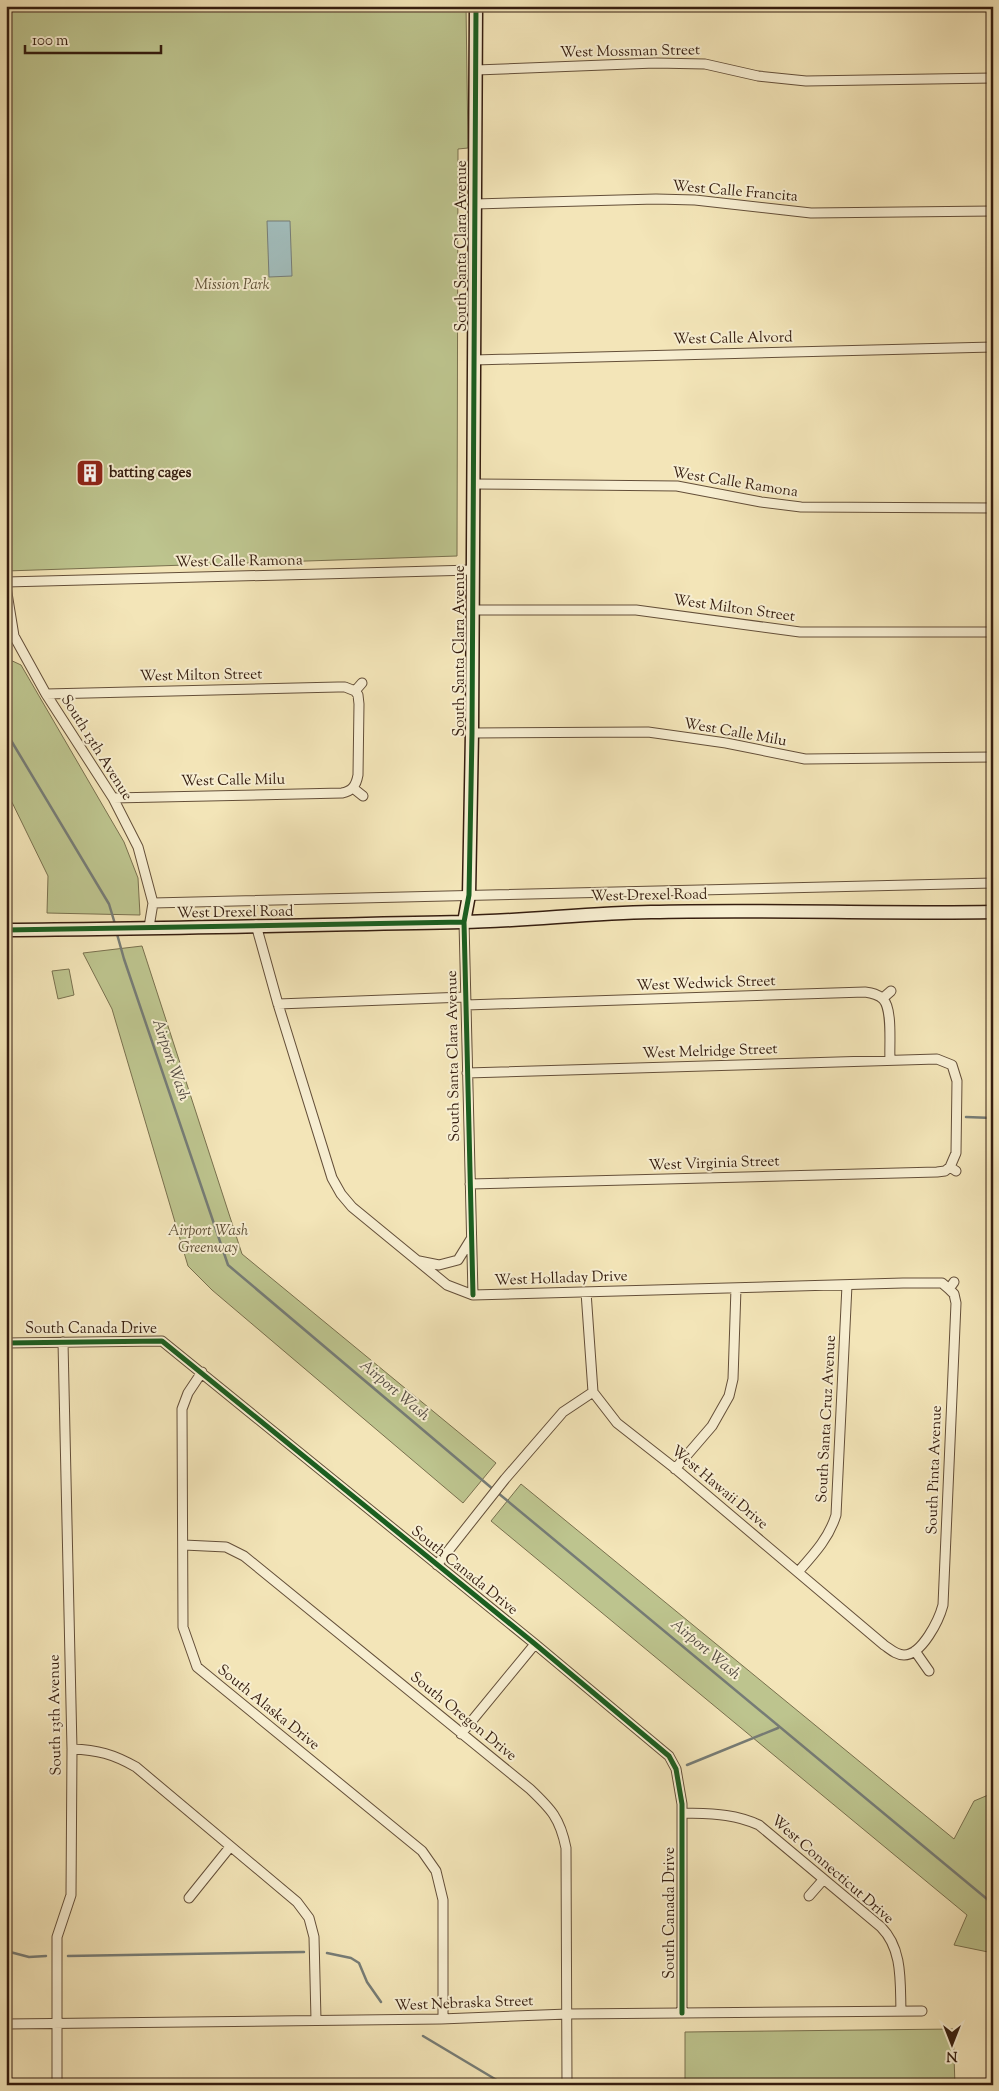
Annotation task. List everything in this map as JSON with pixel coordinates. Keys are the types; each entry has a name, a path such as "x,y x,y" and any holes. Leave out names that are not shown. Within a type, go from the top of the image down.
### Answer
{"street":[{"name":"South Santa Clara Avenue","path":"473,1295 464,922 469,895 472,733 476,6"},
{"name":"West Mossman Street","path":"476,70 655,63 705,64 758,76 806,81 993,78"},
{"name":"West Calle Francita","path":"475,204 656,199 694,200 811,213 993,211"},
{"name":"West Calle Alvord","path":"474,360 993,347"},
{"name":"West Calle Ramona","path":"473,484 677,486 761,502 801,507 993,508"},
{"name":"West Calle Ramona","path":"6,582 473,570"},
{"name":"South 13th Avenue","path":"6,587 14,636 46,694 113,798 138,847 153,903 149,928"},
{"name":"West Milton Street","path":"473,610 636,610 800,632 993,632"},
{"path":"362,683 355,691 358,698 358,776 353,788 363,796"},
{"name":"West Milton Street","path":"46,694 338,687 345,687 355,691"},
{"name":"West Calle Milu","path":"472,733 648,732 805,759 993,757"},
{"name":"West Calle Milu","path":"113,798 342,792 353,788"},
{"name":"West Drexel Road","path":"153,903 993,883"},
{"name":"West Drexel Road","path":"6,930 464,922 597,913 766,910 899,914 993,912"},
{"name":"West Holladay Drive","path":"256,925 278,1004 332,1178 340,1194 352,1207 447,1285 473,1295 934,1283 952,1286"},
{"path":"890,1060 888,1006 883,998 891,990"},
{"name":"West Wedwick Street","path":"278,1004 865,992 876,994 883,998"},
{"name":"West Melridge Street","path":"467,1073 890,1060 937,1059 956,1061 956,1152 953,1169"},
{"name":"West Virginia Street","path":"470,1184 937,1172 953,1169"},
{"path":"417,1260 439,1265 458,1260 465,1252 472,1237"},
{"name":"South Santa Cruz Avenue","path":"798,1572 821,1546 834,1524 836,1516 847,1286"},
{"name":"South Pinta Avenue","path":"914,1652 927,1638 943,1605 956,1302 952,1286"},
{"path":"675,1469 712,1426 729,1396 732,1379 736,1288"},
{"path":"437,1566 505,1479 563,1412 593,1392 586,1292"},
{"name":"South Canada Drive","path":"6,1343 162,1341 669,1756 676,1769 682,1813 682,2013"},
{"name":"South 13th Avenue","path":"57,2085 56,1937 71,1895 72,1749 63,1342"},
{"name":"South Alaska Drive","path":"202,1372 188,1393 182,1409 183,1627 197,1667 422,1851 436,1871 443,1900 443,2019"},
{"name":"West Hawaii Drive","path":"593,1392 617,1423 675,1469 894,1652 902,1655 914,1652"},
{"name":"South Oregon Drive","path":"184,1545 226,1548 244,1556 530,1789 548,1806 560,1824 566,1848 567,2085"},
{"path":"461,1734 534,1644"},
{"path":"914,1652 929,1671"},
{"path":"72,1749 96,1750 136,1767 297,1902 309,1918 314,1947 316,2020"},
{"name":"West Connecticut Drive","path":"682,1813 728,1814 742,1817 759,1825 881,1927 894,1944 900,1967 900,2012"},
{"path":"189,1898 230,1847"},
{"path":"809,1896 823,1880"},
{"name":"West Nebraska Street","path":"6,2024 443,2019 568,2014 922,2011"}],"green space":[{"name":"Mission Park","path":"54,6 466,6 468,148 458,149 457,556 6,571 6,8"},
{"path":"6,658 21,665 124,842 138,878 140,915 47,913 48,876 6,790"},
{"name":"Airport Wash Greenway","path":"142,946 242,1254 496,1463 463,1503 212,1290 188,1266 112,1009 83,953"},
{"path":"69,969 74,995 58,999 52,971"},
{"path":"521,1484 954,1839 974,1801 993,1793 993,1953 954,1945 967,1915 491,1521"},
{"path":"953,2029 955,2085 652,2085 652,2081 685,2080 685,2032"}],"water":[{"path":"267,221 290,221 292,276 269,277"}],"waterway":[{"name":"Airport Wash","path":"6,732 109,904 115,924"},
{"name":"Airport Wash","path":"117,934 228,1265 494,1490"},
{"path":"966,1117 993,1118"},
{"name":"Airport Wash","path":"498,1493 993,1904"},
{"path":"687,1765 778,1728"},
{"path":"6,1909 7,1941 10,1952 29,1957 46,1956"},
{"path":"68,1956 304,1952"},
{"path":"327,1953 351,1958 359,1963 367,1982 381,2002"},
{"path":"423,2036 505,2085"}],"cycle path":[{"path":"473,1295 464,922 469,895 472,733 476,6"},
{"path":"6,930 464,922"},
{"path":"6,1343 162,1341 535,1644 669,1756 676,1769 682,1804 682,2013"}],"place":[{"name":"batting cages","path":"90,473"}]}
